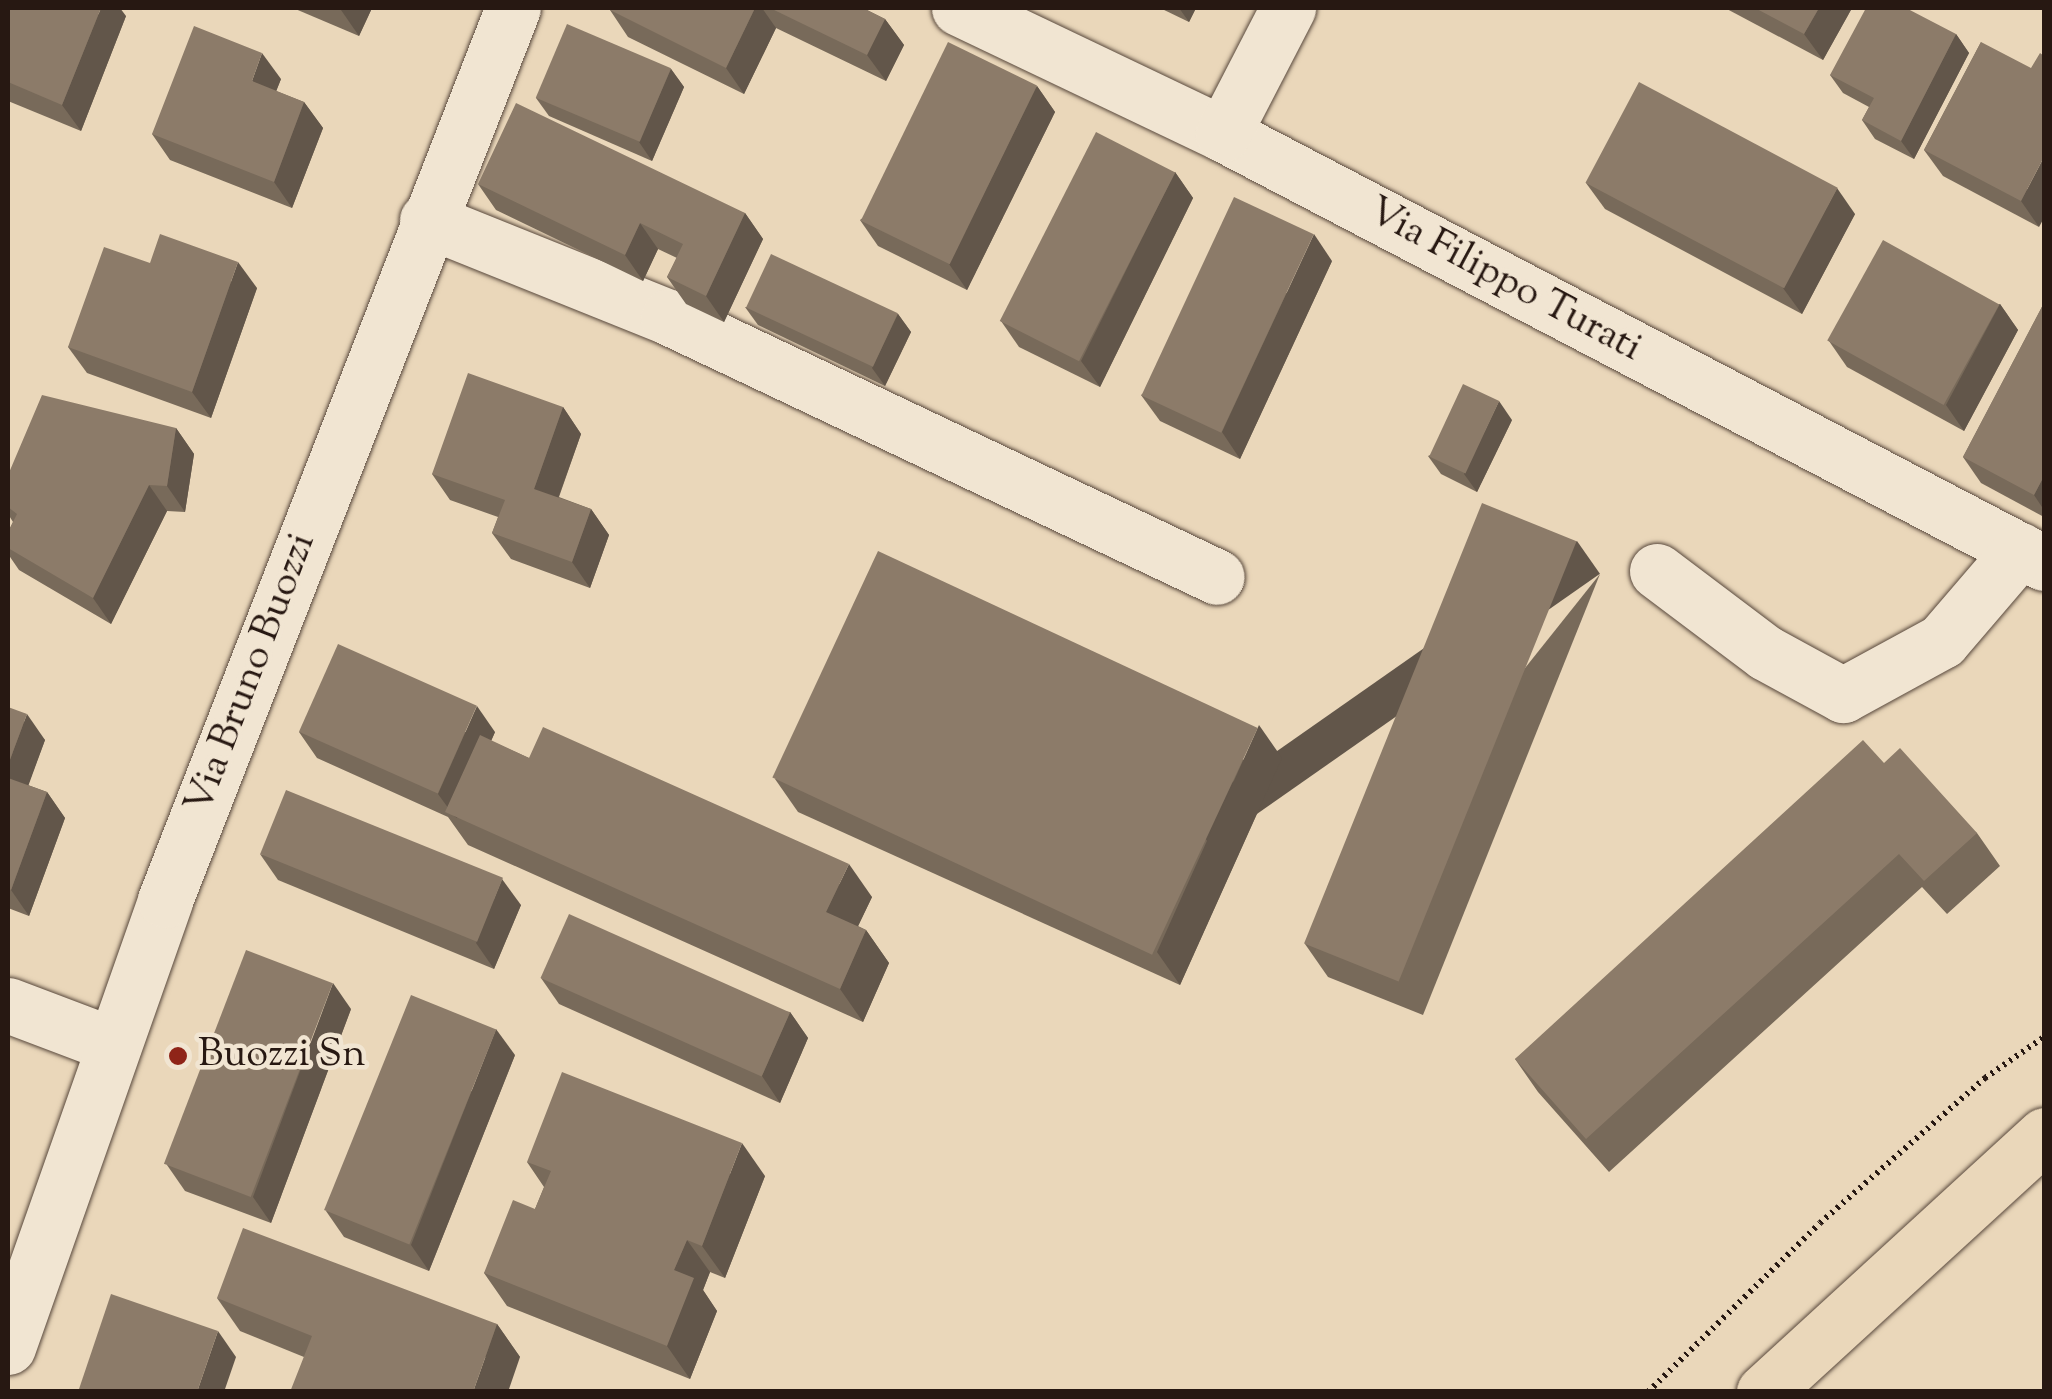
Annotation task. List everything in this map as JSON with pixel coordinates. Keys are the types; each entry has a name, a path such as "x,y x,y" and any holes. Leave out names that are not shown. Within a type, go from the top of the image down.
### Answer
{"main road":[{"path":"1764,1392 2044,1135"}],"street":[{"name":"Via Bruno Buozzi","path":"8,1347 114,1046 427,220 513,8"},
{"name":"Via Filippo Turati","path":"959,8 1223,134 2032,557"},
{"path":"1223,134 1288,8"},
{"path":"427,220 668,317 1217,578"},
{"path":"1658,571 1766,652 1843,695 1942,641 2032,557"},
{"path":"8,1005 114,1046"}],"path":[{"path":"1648,1392 1820,1223 1985,1078 2044,1037"}],"building":[{"path":"8,8 101,8 62,105 8,82"},
{"path":"611,8 755,8 726,68"},
{"path":"770,8 863,8 885,19 867,55"},
{"path":"1755,8 1819,8 1804,34"},
{"path":"1866,8 1906,8 1956,34 1901,141 1862,120 1874,98 1830,75"},
{"path":"567,24 671,68 640,142 536,98"},
{"path":"194,26 262,53 252,81 304,102 274,182 152,134"},
{"path":"948,42 1037,85 950,264 861,221"},
{"path":"1981,42 2031,68 2040,53 2044,56 2044,157 2021,201 1924,150"},
{"path":"1639,82 1838,188 1784,288 1585,183"},
{"path":"516,103 745,213 706,296 667,277 683,244 640,223 625,255 478,184"},
{"path":"1096,132 1175,172 1079,361 1000,321"},
{"path":"1234,197 1314,234 1221,433 1141,395"},
{"path":"160,234 238,262 192,392 68,347 104,247 150,263"},
{"path":"1883,240 1999,304 1944,405 1827,341"},
{"path":"771,254 898,313 873,367 746,307"},
{"path":"2044,303 2044,476 2034,495 1963,457"},
{"path":"468,373 563,407 534,489 591,509 572,562 492,533 505,500 432,474"},
{"path":"1463,384 1499,401 1465,473 1429,457"},
{"path":"42,395 176,428 167,486 149,485 93,598 8,548 8,532 17,514 8,507 8,475"},
{"path":"1482,503 1577,541 1399,982 1304,943"},
{"path":"878,551 1258,728 1152,955 772,778"},
{"path":"338,644 477,706 438,794 299,732"},
{"path":"8,707 27,714 8,765"},
{"path":"543,727 849,864 826,912 866,930 840,989 445,812 480,735 529,758"},
{"path":"1863,740 1884,763 1900,748 1977,833 1924,881 1899,854 1586,1139 1515,1059"},
{"path":"8,778 47,792 11,890 8,888"},
{"path":"286,790 503,878 477,942 260,854"},
{"path":"569,914 790,1012 762,1076 541,978"},
{"path":"246,950 333,983 251,1197 164,1164"},
{"path":"411,995 496,1029 409,1245 324,1210"},
{"path":"562,1072 742,1143 702,1246 687,1240 674,1270 694,1278 667,1346 484,1273 513,1200 535,1209 551,1171 527,1162"},
{"path":"243,1228 497,1324 473,1392 290,1392 312,1336 217,1298"},
{"path":"111,1294 218,1331 197,1392 78,1392"}],"place":[{"name":"Buozzi Sn","path":"178,1056"}]}
